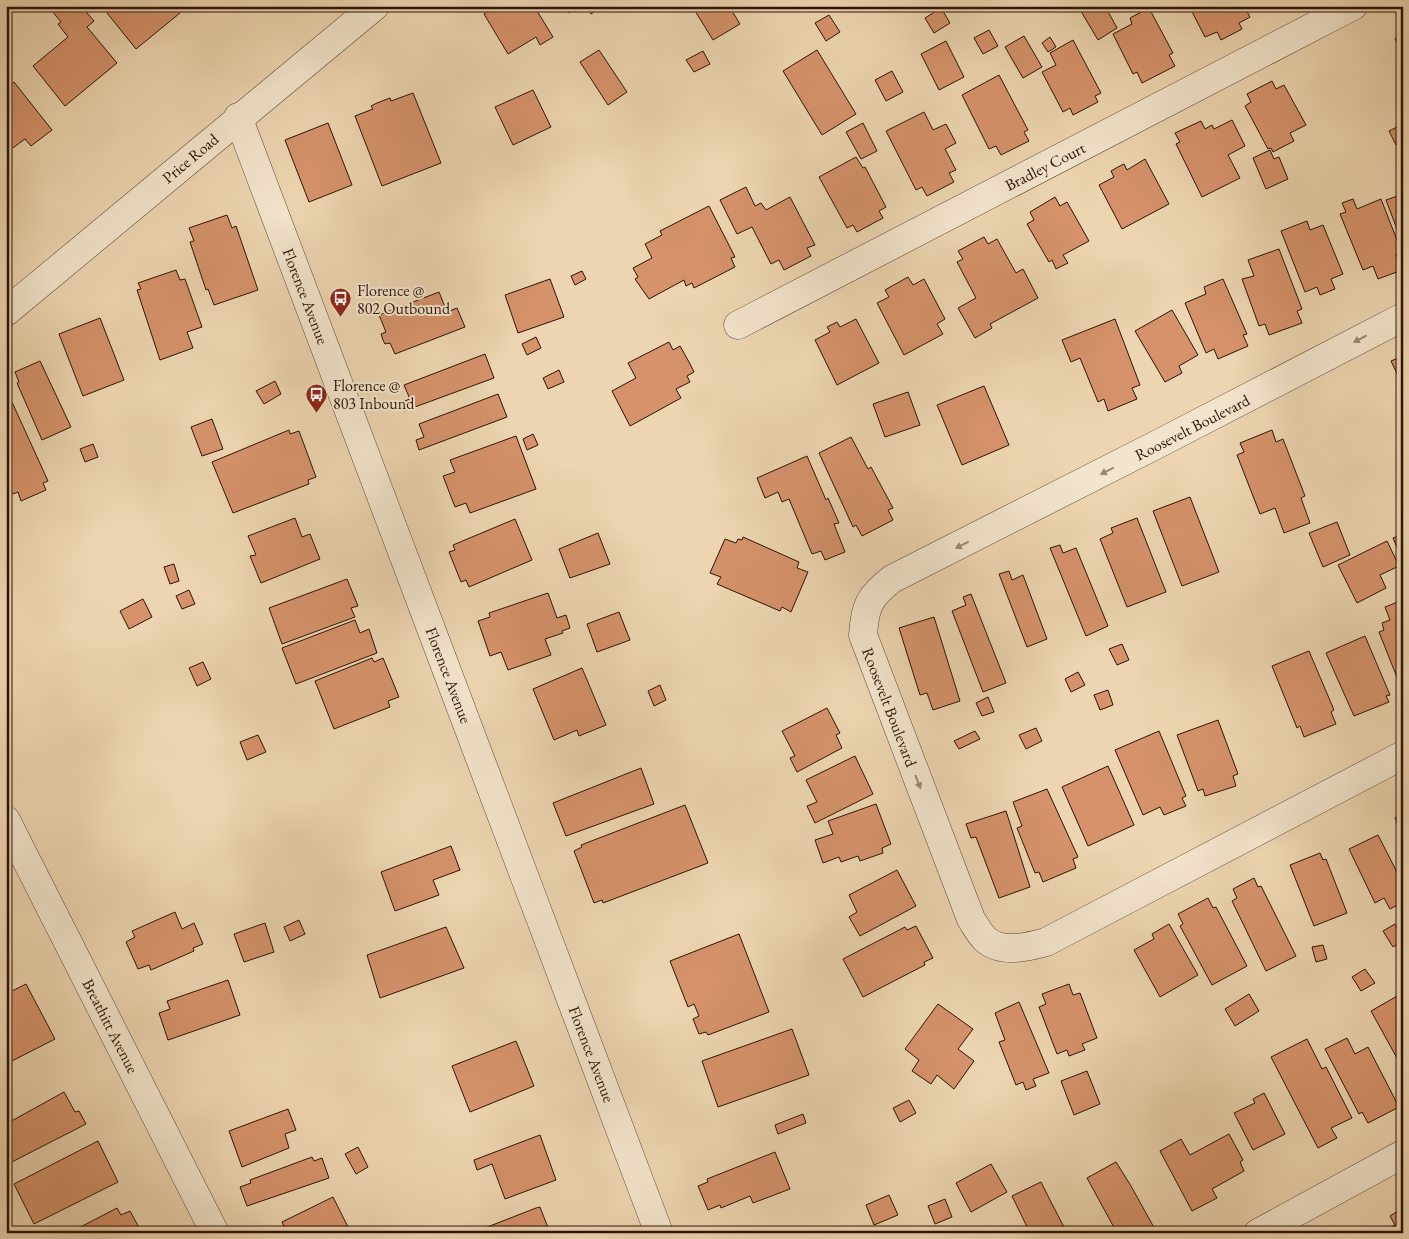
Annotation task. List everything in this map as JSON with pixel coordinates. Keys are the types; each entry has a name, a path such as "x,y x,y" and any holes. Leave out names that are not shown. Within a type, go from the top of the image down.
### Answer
{"street":[{"name":"Price Road","path":"6,312 238,117 375,6"},
{"name":"Bradley Court","path":"738,325 1353,6"},
{"name":"Florence Avenue","path":"238,117 659,1233"},
{"name":"Roosevelt Boulevard","path":"1403,317 1129,460 892,579 874,593 864,612 863,635 971,919 986,940 1003,947 1024,948 1046,942 1403,755"},
{"name":"Breathitt Avenue","path":"6,820 215,1233"},
{"path":"1258,1233 1403,1154"}],"building":[{"path":"48,6 81,6 94,21 87,27 117,63 65,106 33,66 68,37 58,24 61,22"},
{"path":"115,6 174,6 180,13 136,49 107,13"},
{"path":"493,6 534,6 553,37 540,45 536,37 508,54 484,14 494,8"},
{"path":"565,6 579,6 569,13"},
{"path":"586,6 603,6 591,14"},
{"path":"692,6 729,6 740,24 713,40"},
{"path":"1083,6 1105,6 1117,28 1098,40 1079,8"},
{"path":"1189,6 1244,6 1250,17 1239,23 1242,29 1221,40 1217,32 1205,37"},
{"path":"941,8 950,23 934,33 925,18"},
{"path":"1149,8 1173,53 1169,55 1175,66 1142,83 1137,72 1133,74 1113,34 1132,24 1130,18"},
{"path":"829,15 840,32 826,41 815,23"},
{"path":"989,30 998,46 983,54 974,38"},
{"path":"1403,35 1403,53 1395,39"},
{"path":"1024,36 1042,67 1023,78 1005,47"},
{"path":"1050,37 1056,47 1048,52 1042,43"},
{"path":"1073,40 1101,93 1095,96 1098,102 1073,115 1070,108 1063,112 1042,72 1056,65 1050,53"},
{"path":"946,41 964,77 939,90 921,54"},
{"path":"599,50 627,92 608,105 580,62"},
{"path":"817,50 856,114 822,135 783,71"},
{"path":"703,51 710,64 694,72 686,60"},
{"path":"892,71 903,92 886,101 875,80"},
{"path":"999,75 1028,130 1024,132 1029,141 1001,155 996,146 989,149 962,95"},
{"path":"1272,81 1276,89 1284,85 1306,125 1290,133 1294,141 1273,152 1271,148 1268,149 1245,106 1251,102 1247,94"},
{"path":"14,82 52,130 31,146 25,139 6,153 6,89"},
{"path":"533,90 551,127 513,145 495,107"},
{"path":"413,93 441,163 382,186 355,116 373,109 371,106 377,103 390,98 391,101"},
{"path":"924,112 933,130 946,124 956,143 945,149 956,170 949,173 954,182 927,196 922,187 916,190 886,131"},
{"path":"1232,120 1245,146 1228,155 1240,178 1202,197 1176,144 1180,142 1175,133 1201,121 1205,129 1212,125 1214,129"},
{"path":"328,123 352,185 309,202 285,140"},
{"path":"863,123 877,151 861,159 846,132"},
{"path":"1403,124 1403,141 1396,145 1389,131"},
{"path":"1270,150 1274,159 1279,157 1288,179 1266,189 1253,158"},
{"path":"856,157 863,168 865,167 886,207 879,211 883,218 857,232 853,225 847,228 819,177"},
{"path":"1145,159 1169,204 1122,229 1099,185 1114,177 1111,171 1118,167 1124,164 1127,170"},
{"path":"746,187 755,206 761,203 766,210 790,197 815,245 807,248 811,256 784,270 779,260 771,264 752,227 737,234 720,200"},
{"path":"1403,194 1403,245 1386,200"},
{"path":"1055,197 1060,206 1067,202 1089,241 1063,255 1068,263 1056,269 1052,260 1049,262 1027,224 1034,220 1030,212"},
{"path":"1353,199 1357,209 1381,199 1402,253 1396,255 1402,270 1378,279 1373,266 1363,270 1340,214 1346,212 1342,203"},
{"path":"709,206 735,257 731,258 735,267 694,288 692,283 686,286 684,280 649,299 635,279 638,277 633,268 652,258 645,244 662,235 660,231"},
{"path":"227,215 232,228 236,226 258,290 214,305 208,289 206,290 190,242 194,241 189,228"},
{"path":"1307,221 1310,230 1323,225 1343,274 1331,279 1335,289 1320,295 1317,287 1305,292 1281,231"},
{"path":"984,237 988,244 997,239 1016,273 1023,269 1038,298 990,324 992,328 975,338 958,308 976,298 957,262 963,259 958,251"},
{"path":"1279,249 1302,309 1297,311 1302,323 1269,335 1265,324 1259,326 1242,279 1254,276 1248,260"},
{"path":"176,270 180,280 185,279 202,327 187,332 193,348 160,360 137,290 141,289 138,283"},
{"path":"582,271 586,279 575,285 571,276"},
{"path":"908,277 913,285 924,279 945,319 937,324 943,334 904,355 877,303 889,297 885,290"},
{"path":"550,279 564,317 518,333 505,295"},
{"path":"1223,279 1247,334 1243,335 1248,346 1218,359 1214,349 1206,353 1185,303 1206,294 1204,287"},
{"path":"439,292 447,312 457,308 465,327 395,354 390,343 385,344 383,340 381,334 386,332 379,315"},
{"path":"1172,310 1198,355 1179,366 1182,373 1165,382 1135,331"},
{"path":"100,318 124,380 83,396 59,334"},
{"path":"856,319 879,363 837,385 815,340 830,332 827,327 837,322 840,327"},
{"path":"1115,319 1140,385 1132,388 1137,399 1108,411 1104,399 1098,402 1080,358 1071,362 1062,340"},
{"path":"536,337 541,348 527,355 522,344"},
{"path":"669,342 673,350 680,346 689,362 694,372 687,376 690,382 676,389 681,398 630,426 612,391 636,378 628,363"},
{"path":"485,354 494,378 404,411 402,402 410,399 404,385"},
{"path":"1403,356 1403,386 1391,361"},
{"path":"40,361 71,427 42,440 17,383 19,382 15,372"},
{"path":"559,370 564,382 548,389 543,378"},
{"path":"275,381 281,394 264,404 256,391"},
{"path":"984,386 1009,445 962,465 937,405"},
{"path":"6,389 48,481 43,483 46,490 21,501 18,492 13,494 6,478"},
{"path":"908,392 920,425 885,437 873,404"},
{"path":"498,394 507,417 419,450 416,440 424,437 419,424"},
{"path":"212,419 223,449 202,456 191,427"},
{"path":"289,430 290,434 299,431 316,477 308,480 309,484 233,513 212,462"},
{"path":"1272,430 1276,442 1283,439 1305,496 1301,498 1310,523 1284,533 1275,508 1260,514 1237,455 1244,452 1240,443"},
{"path":"533,434 538,445 527,450 523,439"},
{"path":"516,436 536,489 470,513 466,503 455,507 443,476 455,472 450,460"},
{"path":"851,437 868,469 871,467 893,508 888,510 893,520 862,536 856,525 853,527 819,453"},
{"path":"93,444 98,457 85,462 80,449"},
{"path":"807,456 826,500 828,498 839,523 834,524 845,552 825,560 821,551 812,554 789,499 782,502 778,492 765,498 757,478"},
{"path":"1190,497 1219,572 1182,586 1153,511"},
{"path":"295,518 302,537 310,534 320,559 261,583 250,556 256,555 248,536"},
{"path":"1137,518 1166,592 1127,607 1100,539 1113,533 1111,528"},
{"path":"515,519 532,560 469,587 466,580 461,582 449,552 455,550 453,545"},
{"path":"1337,522 1350,555 1323,567 1309,533"},
{"path":"598,533 610,564 570,578 559,549"},
{"path":"1403,534 1403,559 1402,559 1393,538"},
{"path":"743,537 799,562 797,568 808,572 791,612 782,607 780,611 717,584 721,577 710,573 725,539 736,543 738,539 742,540"},
{"path":"1387,541 1399,566 1380,575 1386,588 1357,603 1338,565"},
{"path":"1060,545 1063,553 1076,548 1108,626 1086,636 1050,548"},
{"path":"174,564 179,581 170,584 164,567"},
{"path":"1009,571 1012,580 1023,575 1047,639 1027,647 999,574"},
{"path":"347,579 358,606 351,608 355,617 282,644 269,608"},
{"path":"189,590 195,604 182,609 176,596"},
{"path":"548,593 557,618 566,615 570,628 562,631 563,633 545,639 551,655 508,670 501,652 490,656 478,621 490,617 489,613"},
{"path":"971,594 1006,683 983,692 952,611 966,605 963,597"},
{"path":"143,599 152,617 129,629 120,611"},
{"path":"1403,600 1403,684 1400,685 1379,632 1384,630 1382,623 1390,620 1385,607"},
{"path":"619,612 630,640 597,652 587,624"},
{"path":"934,617 960,701 933,710 927,693 920,695 899,628"},
{"path":"355,620 360,633 369,629 377,653 296,684 282,648"},
{"path":"1365,636 1390,695 1386,696 1389,702 1354,716 1326,653"},
{"path":"1122,644 1129,660 1117,665 1109,649"},
{"path":"1309,651 1334,710 1331,712 1336,724 1304,737 1300,726 1297,728 1272,666"},
{"path":"372,658 374,662 383,658 399,697 388,701 390,707 334,729 315,681"},
{"path":"203,662 211,679 197,686 189,668"},
{"path":"582,668 606,725 579,736 577,730 554,740 533,689"},
{"path":"1078,672 1085,685 1071,692 1065,679"},
{"path":"660,685 666,700 654,706 648,691"},
{"path":"1108,690 1113,705 1100,710 1094,695"},
{"path":"988,697 994,712 982,716 976,703"},
{"path":"827,708 840,733 836,735 842,748 797,772 790,758 795,756 782,731"},
{"path":"1218,720 1238,774 1233,776 1236,786 1205,796 1203,789 1198,791 1177,735"},
{"path":"1036,728 1042,741 1026,749 1019,735"},
{"path":"975,731 980,739 959,749 954,741"},
{"path":"1159,731 1186,796 1182,798 1186,806 1164,815 1160,807 1143,815 1115,750"},
{"path":"258,735 266,752 247,760 240,742"},
{"path":"855,756 873,794 815,823 807,806 817,802 806,780"},
{"path":"1108,766 1134,825 1088,846 1062,787"},
{"path":"641,768 654,804 566,836 553,803"},
{"path":"1047,789 1078,857 1073,859 1076,868 1043,882 1039,872 1035,873 1017,828 1022,826 1013,802"},
{"path":"876,804 891,844 882,848 883,853 860,861 858,856 841,862 839,857 823,863 815,840 833,834 828,821"},
{"path":"685,805 708,863 603,903 602,900 594,903 574,851 582,847 581,845"},
{"path":"1006,811 1030,887 999,898 976,837 971,838 966,824"},
{"path":"1403,814 1403,836 1395,818"},
{"path":"1378,835 1403,884 1403,902 1390,909 1384,898 1375,903 1349,849"},
{"path":"451,846 460,870 433,880 439,895 395,911 381,872"},
{"path":"1320,853 1323,860 1326,859 1347,913 1314,926 1290,865"},
{"path":"897,870 916,906 860,936 849,917 857,912 849,895"},
{"path":"1254,878 1258,887 1261,886 1296,956 1266,971 1232,901 1237,898 1233,889"},
{"path":"1208,898 1213,908 1216,907 1247,966 1212,985 1180,926 1183,924 1178,914"},
{"path":"175,912 182,929 194,923 203,944 193,948 194,951 151,970 149,965 138,969 126,942 135,937 132,931"},
{"path":"299,920 305,934 290,941 284,927"},
{"path":"265,923 274,952 244,962 234,934"},
{"path":"1169,924 1198,975 1160,997 1134,950 1154,939 1152,934"},
{"path":"1395,924 1403,941 1393,947 1383,931"},
{"path":"916,926 933,958 924,962 925,965 863,997 843,959 905,927 907,930"},
{"path":"446,927 464,968 380,998 367,955"},
{"path":"739,934 769,1012 708,1035 706,1032 699,1034 693,1019 699,1016 694,1004 688,1007 670,961"},
{"path":"1323,945 1327,959 1316,962 1312,947"},
{"path":"1365,969 1375,983 1361,991 1352,977"},
{"path":"228,980 240,1015 168,1040 159,1013 170,1009 167,1001"},
{"path":"26,984 55,1039 6,1064 6,994"},
{"path":"1069,984 1073,995 1080,993 1097,1038 1082,1044 1085,1050 1069,1056 1067,1050 1057,1054 1039,1007 1046,1004 1042,994"},
{"path":"1249,994 1259,1011 1235,1026 1225,1009"},
{"path":"1399,995 1403,1002 1403,1069 1371,1011"},
{"path":"1019,1002 1049,1073 1033,1079 1036,1086 1026,1090 1023,1082 1016,1085 999,1042 1005,1040 995,1013"},
{"path":"938,1004 973,1029 958,1049 974,1061 954,1089 937,1075 931,1084 912,1071 919,1060 905,1049"},
{"path":"792,1029 809,1075 718,1107 702,1061"},
{"path":"1347,1038 1355,1054 1368,1047 1399,1107 1368,1123 1362,1112 1359,1114 1325,1049"},
{"path":"1307,1039 1322,1069 1326,1067 1352,1118 1331,1128 1337,1138 1318,1148 1271,1057"},
{"path":"516,1041 534,1086 470,1112 452,1066"},
{"path":"1087,1071 1100,1104 1074,1115 1061,1081"},
{"path":"64,1092 75,1112 79,1111 86,1124 6,1165 6,1124"},
{"path":"1264,1093 1285,1134 1253,1150 1234,1113 1255,1103 1253,1099"},
{"path":"909,1100 916,1113 900,1122 893,1108"},
{"path":"288,1109 296,1130 285,1134 289,1148 242,1167 229,1131"},
{"path":"803,1114 806,1123 778,1134 775,1125"},
{"path":"1229,1134 1243,1160 1240,1162 1244,1171 1212,1189 1217,1198 1192,1211 1160,1151 1181,1139 1190,1155"},
{"path":"540,1135 556,1180 505,1199 492,1164 477,1170 474,1160"},
{"path":"98,1141 118,1182 34,1224 14,1184"},
{"path":"358,1147 368,1167 356,1174 345,1154"},
{"path":"775,1152 790,1189 753,1203 750,1196 721,1208 720,1205 708,1210 698,1186 708,1182 707,1179"},
{"path":"312,1157 314,1161 322,1158 329,1178 247,1206 240,1187 251,1183 250,1180"},
{"path":"1116,1162 1157,1233 1117,1233 1087,1178"},
{"path":"991,1164 1007,1192 971,1212 956,1183"},
{"path":"1041,1182 1067,1233 1030,1233 1012,1196"},
{"path":"889,1195 898,1215 874,1225 866,1205"},
{"path":"333,1197 351,1233 287,1233 282,1222"},
{"path":"945,1199 952,1217 935,1224 928,1206"},
{"path":"540,1207 550,1233 472,1233 536,1208"},
{"path":"117,1208 121,1215 130,1211 142,1233 69,1233"},
{"path":"1403,1208 1403,1233 1381,1233 1395,1225 1390,1216"}],"place":[{"name":"Florence @ 802 Outbound","path":"341,318"},
{"name":"Florence @ 803 Inbound","path":"317,413"}]}
